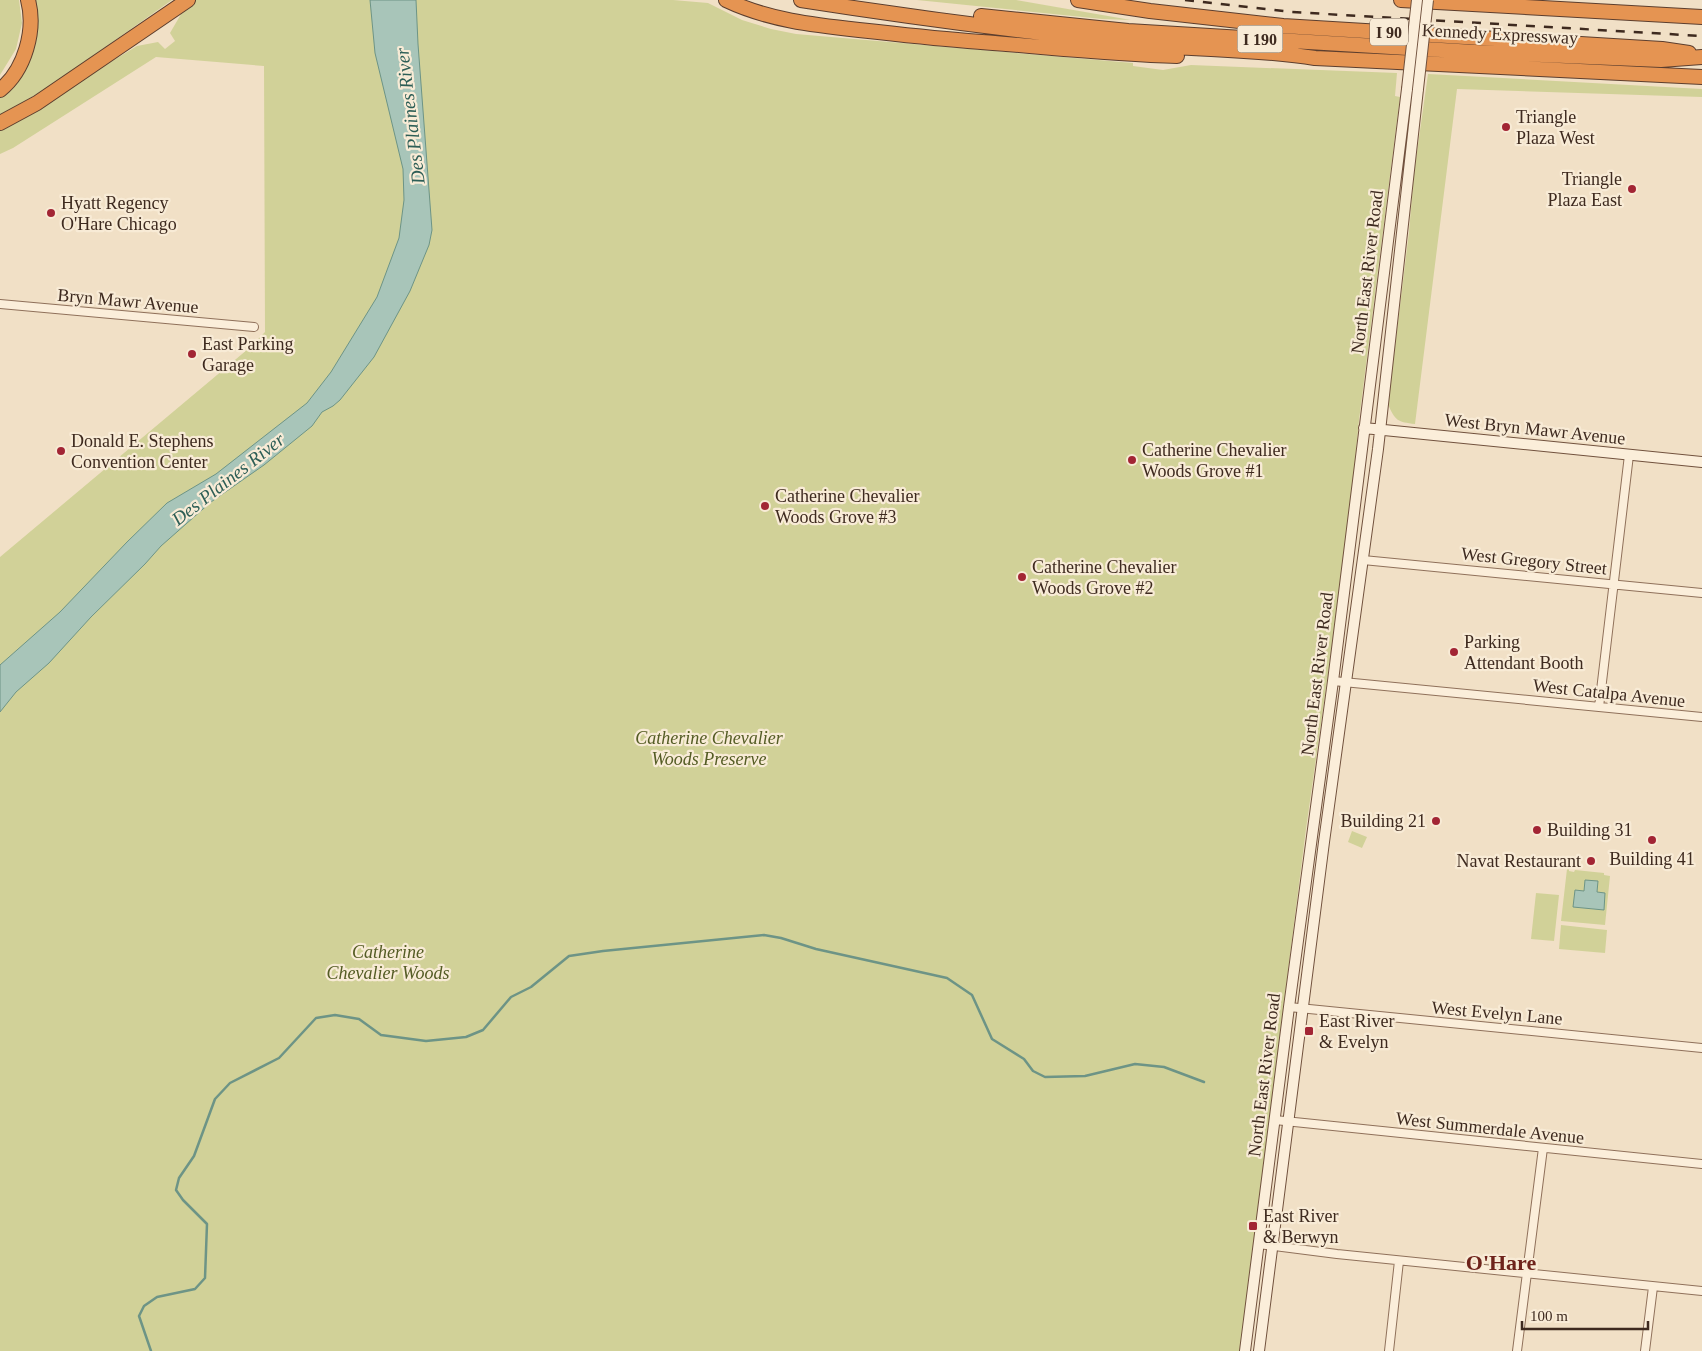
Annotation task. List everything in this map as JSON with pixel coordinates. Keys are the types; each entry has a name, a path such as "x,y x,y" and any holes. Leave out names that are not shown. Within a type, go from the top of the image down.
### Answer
{"highway":[{"path":"0,90 11,79 28,44 31,16 28,0"},
{"path":"0,123 37,103 188,0"},
{"path":"726,0 758,13 794,22 915,36 1132,54 1290,59 1315,58 1702,77"},
{"path":"801,0 983,26 1103,40 1289,54 1315,58"},
{"name":"Kennedy Expressway","path":"818,0 1128,31 1474,52 1661,60 1702,56"},
{"name":"I 90","path":"1078,0 1150,11 1282,26 1662,49 1702,56"},
{"name":"I 90","path":"1401,0 1702,18"}],"main road":[{"name":"North East River Road","path":"1259,1351 1302,1009 1380,430 1412,89 1417,0"},
{"name":"North East River Road","path":"1245,1351 1274,1120 1334,680 1364,428 1412,89 1428,0"},
{"name":"West Bryn Mawr Avenue","path":"1364,428 1702,462"}],"street":[{"name":"Bryn Mawr Avenue","path":"0,304 254,327"},
{"path":"1599,707 1630,455"},
{"name":"West Gregory Street","path":"1363,560 1702,593"},
{"name":"West Catalpa Avenue","path":"1334,680 1702,717"},
{"name":"West Evelyn Lane","path":"1289,1007 1702,1048"},
{"name":"West Summerdale Avenue","path":"1274,1120 1702,1164"},
{"path":"1517,1351 1542,1148"},
{"path":"1258,1244 1399,1261 1702,1291"},
{"path":"1388,1351 1399,1261"},
{"path":"1645,1351 1653,1286"}],"green space":[{"path":"0,0 19,0 22,23 16,49 0,75"},
{"path":"34,0 172,0 50,86 0,116 0,95 32,51 37,20"},
{"name":"Catherine Chevalier Woods","path":"196,0 673,0 708,3 742,20 796,34 1133,63 1133,66 1163,70 1191,65 1397,73 1395,96 1400,97 1359,420 1348,533 1306,829 1240,1351 0,1351 0,557 248,349 265,332 264,66 156,57 13,148 0,154 0,129 137,46 158,42 165,49 175,41 170,33 184,9"},
{"path":"917,0 1016,0 1131,20 1102,19"},
{"path":"1428,74 1702,89 1702,97 1457,89 1415,424 1398,420 1388,404 1409,232 1414,173"},
{"path":"1352,831 1367,837 1362,848 1348,842"},
{"path":"1567,869 1574,872 1575,870 1604,873 1604,875 1610,876 1605,925 1561,921"},
{"path":"1536,893 1559,895 1554,941 1531,939"},
{"path":"1561,925 1607,930 1605,953 1559,949"}],"water":[{"name":"Des Plaines River","path":"370,0 416,0 432,230 429,245 410,291 374,357 340,400 322,412 312,426 264,465 211,502 161,546 49,663 16,692 0,712 0,665 60,612 167,503 216,474 307,403 331,372 377,297 399,238 404,200 403,169 375,53"},
{"path":"1585,880 1598,881 1597,892 1605,893 1604,910 1573,907 1575,890 1584,891"}],"waterway":[{"path":"151,1351 139,1316 144,1306 157,1297 195,1289 205,1278 207,1224 183,1200 176,1190 179,1178 194,1156 215,1099 230,1083 279,1058 316,1018 335,1015 359,1019 381,1035 426,1041 466,1037 483,1030 511,997 531,987 569,956 764,935 781,938 816,949 947,978 972,995 992,1039 1024,1059 1033,1071 1045,1077 1085,1076 1135,1064 1164,1067 1204,1082"}],"railway":[{"path":"1185,0 1292,12 1702,36"}],"place":[{"name":"Triangle Plaza West","path":"1506,127"},
{"name":"Triangle Plaza East","path":"1632,189"},
{"name":"Hyatt Regency O'Hare Chicago","path":"51,213"},
{"name":"East Parking Garage","path":"192,354"},
{"name":"Donald E. Stephens Convention Center","path":"61,451"},
{"name":"Catherine Chevalier Woods Grove #1","path":"1132,460"},
{"name":"Catherine Chevalier Woods Grove #3","path":"765,506"},
{"name":"Catherine Chevalier Woods Grove #2","path":"1022,577"},
{"name":"Parking Attendant Booth","path":"1454,652"},
{"name":"Building 21","path":"1436,821"},
{"name":"Building 31","path":"1537,830"},
{"name":"Building 41","path":"1652,840"},
{"name":"Navat Restaurant","path":"1591,861"},
{"name":"East River & Evelyn","path":"1309,1031"},
{"name":"East River & Berwyn","path":"1253,1226"}],"district":[{"name":"O'Hare","path":"1501,1262"}],"park label":[{"name":"Catherine Chevalier Woods Preserve","path":"709,748"}]}
